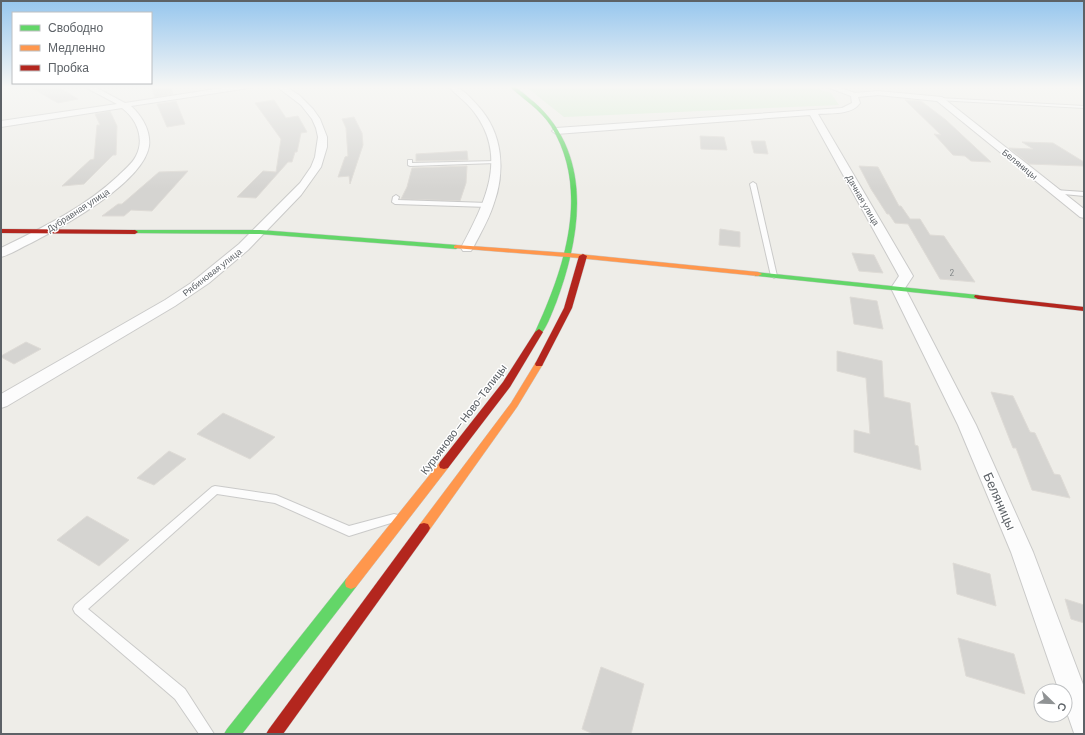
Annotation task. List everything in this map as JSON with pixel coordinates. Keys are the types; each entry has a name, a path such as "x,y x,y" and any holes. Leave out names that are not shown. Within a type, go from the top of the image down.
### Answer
{"main road":[{"name":"Курьяново — Ново-Талицы","path":"232,734 494,401 530,349 551,307 568,255 573,234 576,190 568,152 548,120"},
{"path":"557,120 566,130 572,141"},
{"path":"1,231 260,232 568,255 583,253 774,276 1084,309"},
{"path":"274,734 514,405 546,354 568,308 583,253"}],"street":[{"path":"1,124 25,120"},
{"name":"Дубравная улица","path":"1,253 45,231 108,192 140,158 144,150 144,136 137,120"},
{"name":"Рябиновая улица","path":"1,402 195,287 228,261 260,232 271,218 304,187 318,163 322,146 317,120"},
{"path":"467,248 488,205 497,172 495,145 488,124 485,120"},
{"path":"556,131 699,120"},
{"name":"Дачная улица","path":"818,120 906,276 898,288"},
{"name":"Беляницы","path":"966,120 1084,215"},
{"name":"Беляницы","path":"898,288 967,425 1019,544 1084,723"}],"lane":[{"path":"410,161 410,165 496,162"},
{"path":"753,184 774,276"},
{"path":"1055,192 1084,194"},
{"path":"396,197 395,202 488,205"},
{"path":"206,734 180,694 79,609 215,490 276,499 349,531 406,514"}],"building":[{"path":"98,120 114,120 117,126 116,155 113,155 84,184 62,186 90,160 94,159 97,125 100,125"},
{"path":"164,120 184,120 185,124 167,127"},
{"path":"267,120 300,120 307,132 301,133 297,152 295,152 292,162 288,162 256,198 237,197 263,171 276,172 281,139"},
{"path":"343,120 356,120 362,133 363,145 350,184 349,176 338,177 345,157 348,156 346,128"},
{"path":"926,120 946,120 991,162 971,161 965,156 953,155 934,134 941,135"},
{"path":"700,136 724,137 727,150 701,149"},
{"path":"751,141 765,141 768,154 754,153"},
{"path":"1022,142 1053,143 1084,162 1084,166 1029,164 1009,148 1033,149"},
{"path":"467,151 468,160 416,161 416,154"},
{"path":"467,166 466,183 460,201 401,199 407,187 412,168"},
{"path":"859,166 878,167 899,206 901,206 910,219 920,219 930,235 944,236 975,282 940,279 908,224 895,223 889,214 887,214 871,189"},
{"path":"188,171 152,211 131,210 124,216 102,216 118,204 122,204 159,172"},
{"path":"720,229 740,232 740,247 719,245"},
{"path":"852,253 874,255 883,273 859,271"},
{"path":"850,297 877,301 883,329 854,324"},
{"path":"26,342 41,349 14,364 1,357 1,356"},
{"path":"837,351 882,361 884,397 910,403 915,445 918,446 921,470 854,452 854,430 870,434 866,378 837,371"},
{"path":"991,392 1013,396 1030,432 1035,433 1054,474 1060,475 1070,498 1032,490 1016,448 1013,448"},
{"path":"223,413 275,437 250,459 197,434"},
{"path":"169,451 186,459 154,485 137,478"},
{"path":"87,516 129,540 99,566 57,540"},
{"path":"953,563 990,574 996,606 957,594"},
{"path":"1065,599 1084,605 1084,623 1071,619"},
{"path":"958,638 1014,654 1025,694 966,676"},
{"path":"601,667 644,684 631,734 593,734 582,729"}],"traffic: fast":[{"path":"539,332 560,282 568,256 573,229 575,202 572,176 565,150 549,120"},
{"path":"135,232 260,232 456,247"},
{"path":"758,274 978,297"},
{"path":"232,734 351,583"}],"traffic: slow":[{"path":"456,247 568,255 758,274"},
{"path":"424,528 514,405 539,364"},
{"path":"351,583 444,465"}],"traffic: jam":[{"path":"1,231 135,232"},
{"path":"539,364 568,308 583,256"},
{"path":"978,297 1084,309"},
{"path":"444,465 507,384 539,332"},
{"path":"274,734 424,528"}]}
